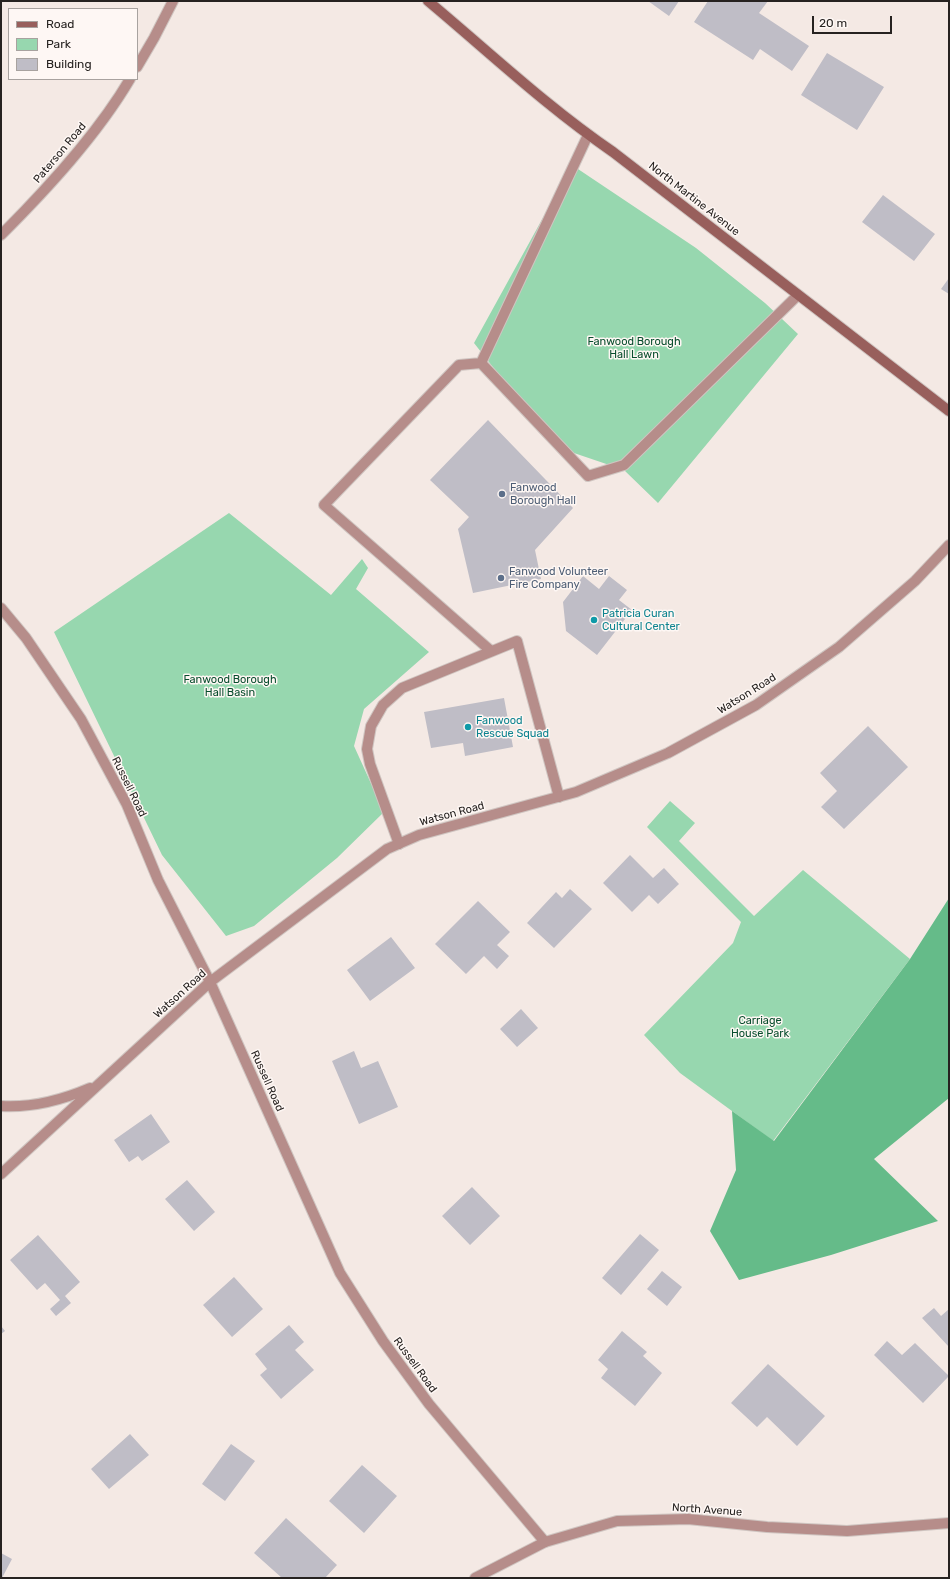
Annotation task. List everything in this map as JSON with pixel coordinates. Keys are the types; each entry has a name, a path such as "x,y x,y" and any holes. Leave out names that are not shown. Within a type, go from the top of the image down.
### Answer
{"main road":[{"name":"North Martine Avenue","path":"428,1 545,101 588,135 949,411"}],"street":[{"path":"138,65 172,1"},
{"name":"Paterson Road","path":"1,235 38,198 94,131 129,80"},
{"path":"481,363 588,135"},
{"path":"481,363 588,476 624,465 798,295"},
{"path":"481,363 459,365 324,505 491,652"},
{"name":"Watson Road","path":"1,1174 210,982 387,849 419,835 576,792 668,753 756,705 839,647 915,581 949,545"},
{"name":"Russell Road","path":"1,608 26,638 81,719 127,806 158,880 210,982 340,1273 383,1341 429,1404 545,1542"},
{"path":"399,844 370,764 367,749 371,726 383,705 402,688 517,641 559,797"},
{"path":"1,1106 28,1105 68,1097 98,1085"},
{"name":"North Avenue","path":"475,1578 545,1542 617,1521 688,1519 767,1527 847,1531 949,1523"}],"green space":[{"name":"Fanwood Borough Hall Lawn","path":"572,165 696,248 765,303 798,334 658,503 624,470 571,452 507,385 474,343"},
{"name":"Fanwood Borough Hall Basin","path":"229,513 331,595 362,559 368,568 356,589 429,652 364,709 354,746 384,812 337,858 254,926 226,936 162,855 54,632"},
{"name":"Carriage House Park","path":"670,801 695,823 679,841 754,916 803,870 910,959 773,1141 680,1073 644,1035 733,943 741,922 647,827"},
{"path":"949,898 949,1098 874,1159 938,1221 831,1255 739,1280 710,1231 736,1170 732,1111 774,1141 910,959"}],"building":[{"path":"648,1 679,1 669,16"},
{"path":"708,1 768,1 759,13 809,46 792,71 760,49 753,60 694,22"},
{"path":"827,53 884,87 857,130 801,95"},
{"path":"883,195 935,234 914,261 862,222"},
{"path":"949,278 949,294 941,289"},
{"name":"Fanwood Borough Hall","path":"488,420 573,508 535,550 541,579 473,593 458,529 469,517 430,480"},
{"name":"Patricia Curan Cultural Center","path":"583,576 599,589 609,576 627,590 619,600 632,610 597,655 566,631 563,602"},
{"name":"Fanwood Rescue Squad","path":"504,698 513,747 465,756 463,743 431,748 424,712"},
{"path":"868,726 908,767 844,829 821,807 837,791 820,773"},
{"path":"630,855 653,878 664,868 679,884 658,904 649,895 632,912 603,883"},
{"path":"570,889 592,909 554,948 527,923 556,892 562,898"},
{"path":"478,901 510,932 497,945 509,956 497,969 484,956 466,974 435,944"},
{"path":"391,937 415,968 370,1001 347,970"},
{"path":"521,1009 538,1028 517,1047 500,1029"},
{"path":"354,1051 361,1068 378,1061 398,1107 359,1124 332,1061"},
{"path":"151,1114 170,1142 142,1161 138,1156 129,1162 114,1140"},
{"path":"187,1180 215,1212 194,1231 165,1199"},
{"path":"472,1187 500,1216 470,1245 442,1216"},
{"path":"640,1234 659,1250 621,1295 602,1278"},
{"path":"38,1235 80,1282 65,1296 71,1303 56,1316 50,1309 60,1300 45,1283 37,1290 10,1260"},
{"path":"662,1271 682,1287 667,1306 647,1289"},
{"path":"234,1277 263,1309 232,1337 203,1305"},
{"path":"934,1308 941,1316 949,1309 949,1347 922,1318"},
{"path":"289,1325 304,1342 295,1350 314,1370 281,1399 260,1375 267,1369 255,1354"},
{"path":"1,1326 5,1331 1,1334"},
{"path":"622,1331 647,1352 643,1356 662,1373 635,1406 601,1378 608,1369 598,1360"},
{"path":"887,1341 902,1355 915,1343 949,1376 923,1403 874,1355"},
{"path":"768,1364 825,1416 797,1446 767,1417 757,1427 731,1403"},
{"path":"130,1434 149,1455 109,1489 91,1469"},
{"path":"231,1444 255,1461 225,1501 202,1484"},
{"path":"362,1465 397,1496 364,1533 329,1501"},
{"path":"286,1518 337,1565 325,1578 282,1578 254,1553"},
{"path":"1,1553 12,1559 2,1578 1,1578"}],"place":[{"name":"Fanwood Borough Hall","path":"502,494"},
{"name":"Fanwood Volunteer Fire Company","path":"501,578"},
{"name":"Patricia Curan Cultural Center","path":"594,620"},
{"name":"Fanwood Rescue Squad","path":"468,727"}]}
